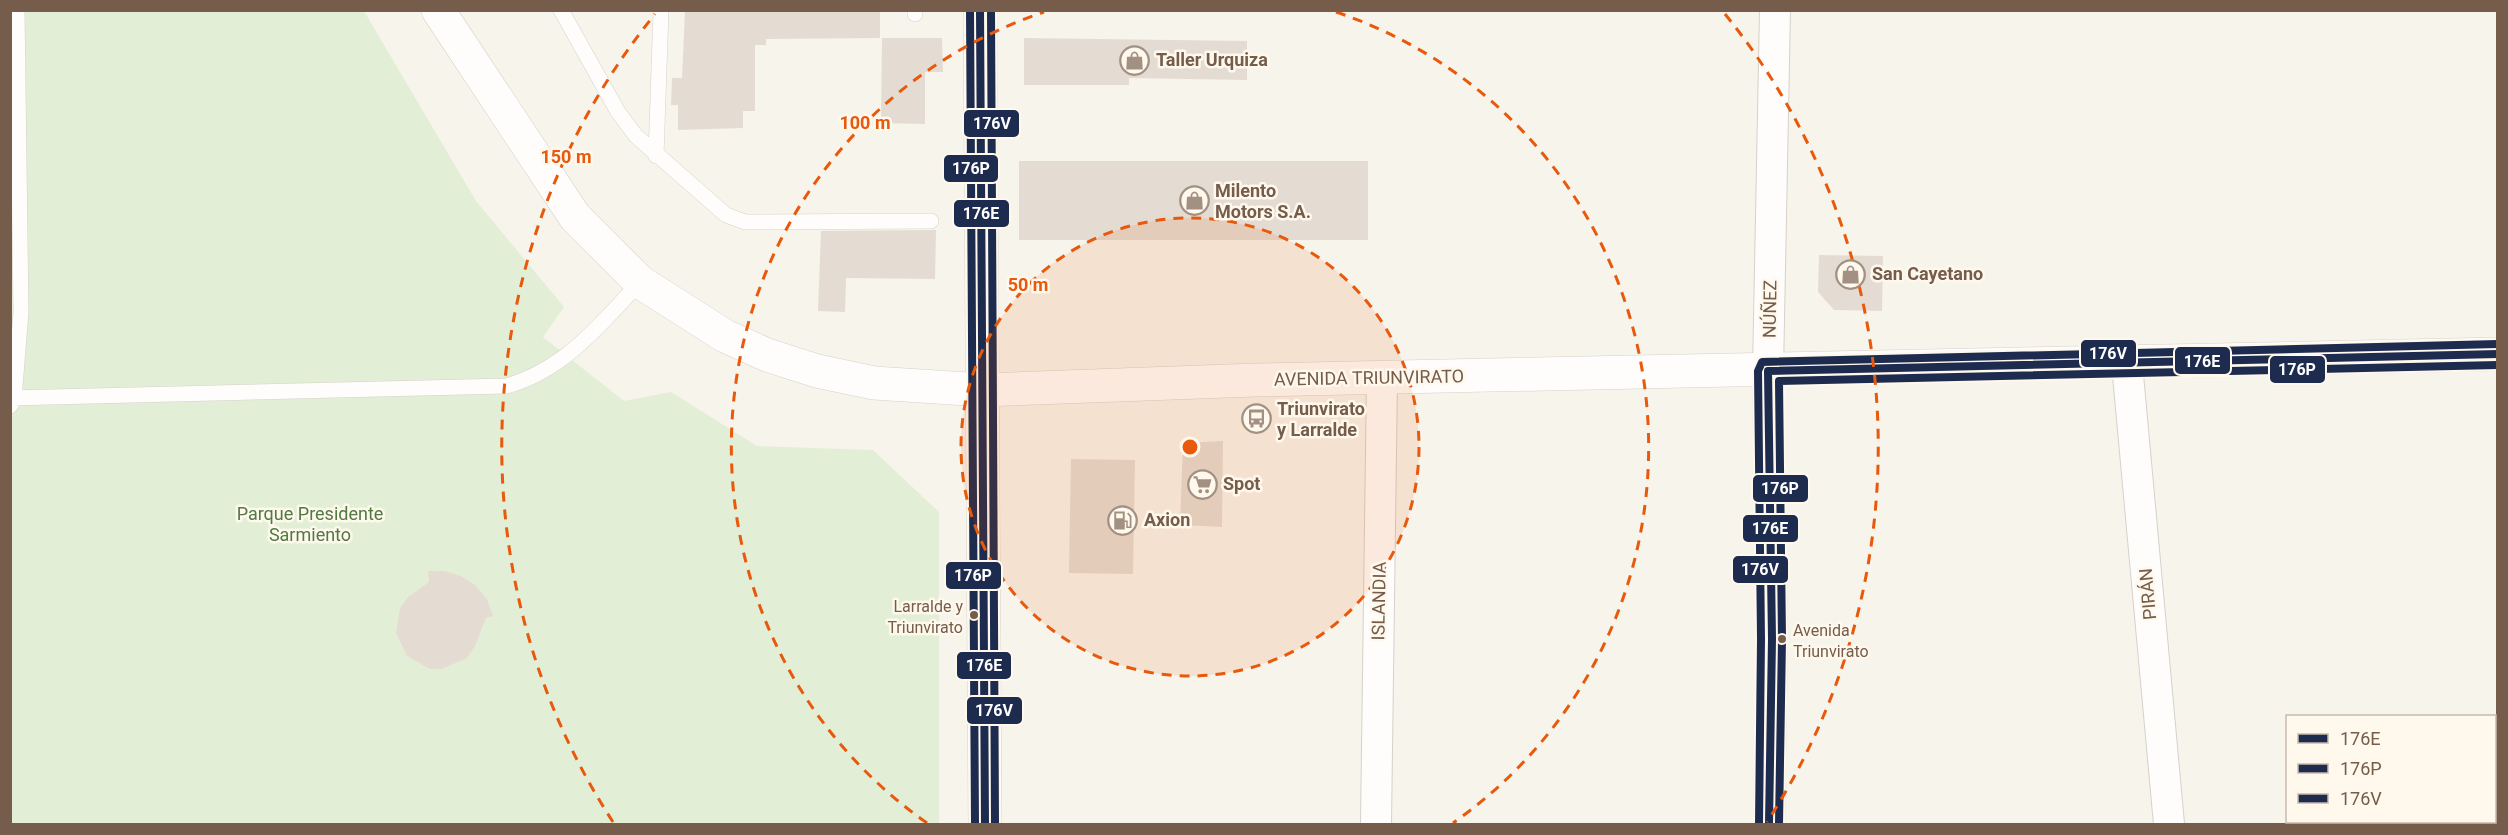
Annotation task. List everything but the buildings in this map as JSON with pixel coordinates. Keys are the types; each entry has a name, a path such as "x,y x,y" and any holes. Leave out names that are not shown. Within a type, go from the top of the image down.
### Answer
{"main road":[{"path":"980,10 985,825"},
{"name":"AVENIDA TRIUNVIRATO","path":"447,14 575,217 640,282 725,336 767,355 817,371 874,383 983,390 1382,378 2127,364 2498,354"}],"street":[{"name":"NÚÑEZ","path":"1769,825 1772,639 1768,371 1775,10"},
{"name":"PIRÁN","path":"2127,364 2169,825"},
{"name":"ISLANDIA","path":"1376,825 1382,378"}],"lane":[{"path":"17,10 21,312 12,401 506,386 531,380 568,356 640,282"},
{"path":"561,10 618,112 636,136 656,156 726,215 745,222 931,221"},
{"path":"656,156 661,10"}],"green space":[{"name":"Parque Presidente Sarmiento","path":"10,11 364,11 476,201 564,307 543,337 624,401 671,392 757,446 873,450 939,512 939,824 11,824"}],"transit line":[{"name":"176P","path":"970,10 975,824"},
{"name":"176E","path":"980,10 985,824"},
{"name":"176V","path":"991,10 995,824"},
{"name":"176V","path":"1759,824 1761,639 1758,371 1762,362 2498,344"},
{"name":"176E","path":"1769,824 1772,639 1768,371 2498,354"},
{"name":"176P","path":"1779,824 1782,639 1779,381 2498,365"}],"place":[{"name":"Taller Urquiza","path":"1135,60"},
{"name":"Milento Motors S.A.","path":"1194,201"},
{"name":"San Cayetano","path":"1851,274"},
{"name":"Triunvirato y Larralde","path":"1256,419"},
{"name":"Spot","path":"1202,484"},
{"name":"Axion","path":"1123,520"},
{"name":"Larralde y Triunvirato","path":"974,615"},
{"name":"Avenida Triunvirato","path":"1782,639"}]}
